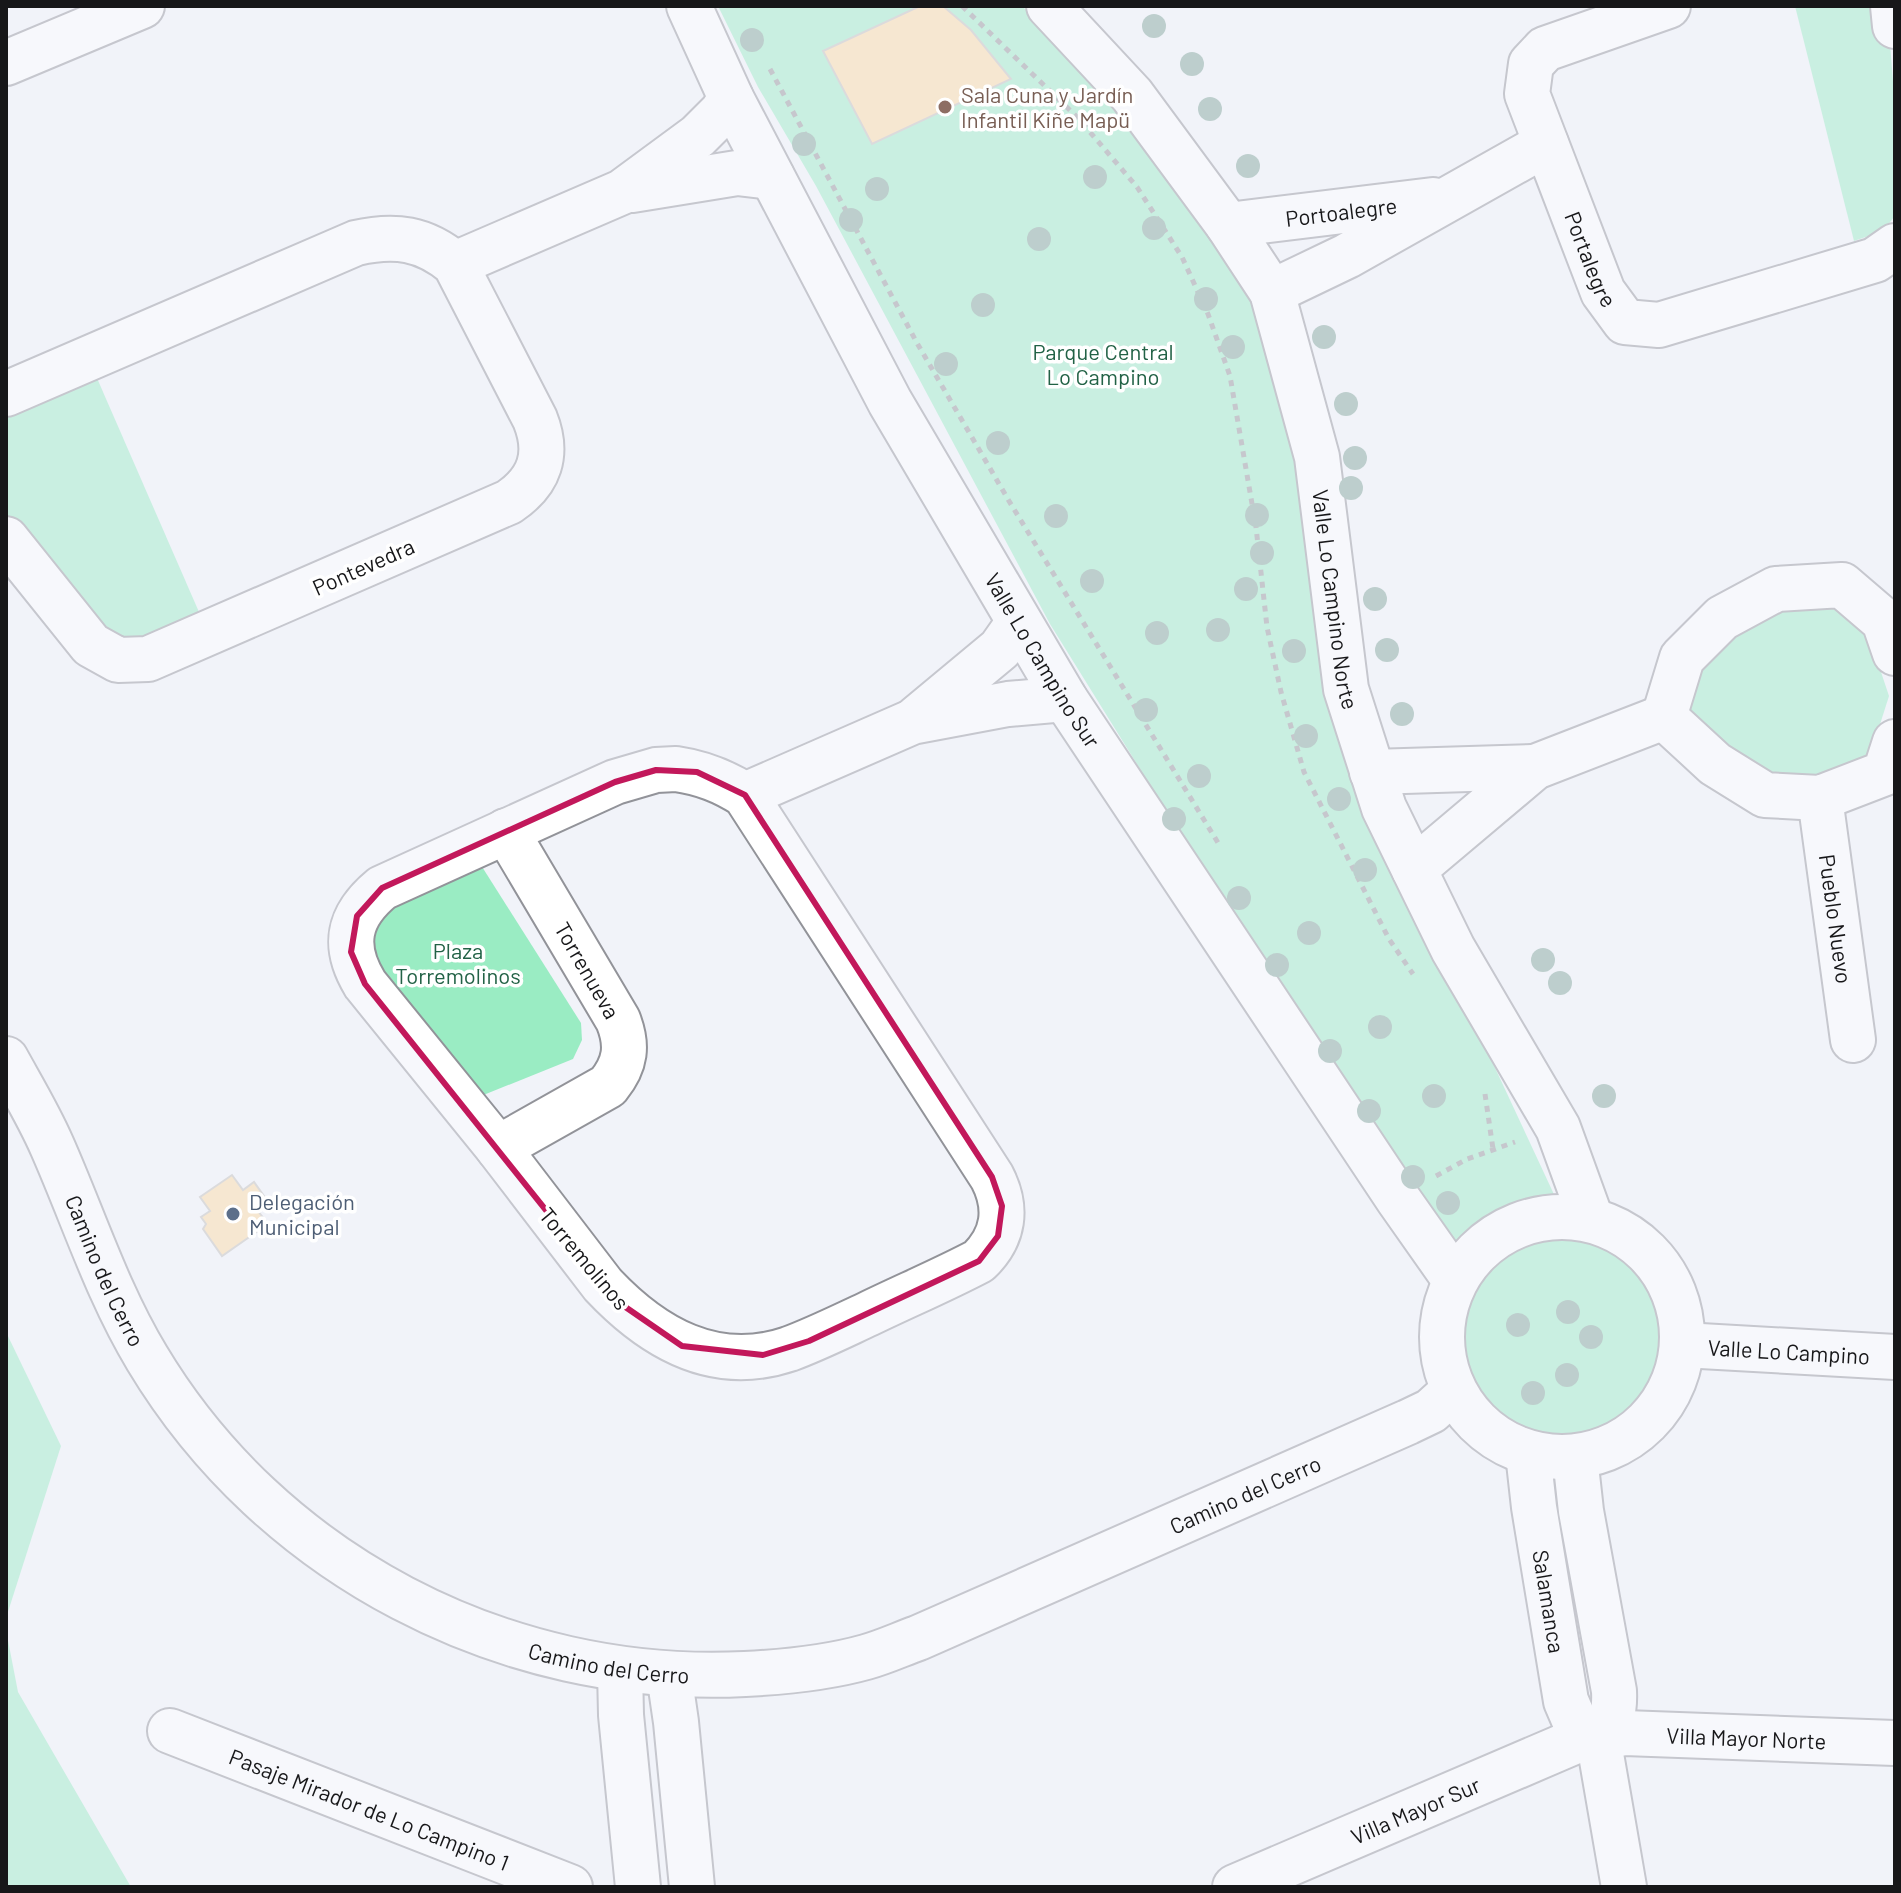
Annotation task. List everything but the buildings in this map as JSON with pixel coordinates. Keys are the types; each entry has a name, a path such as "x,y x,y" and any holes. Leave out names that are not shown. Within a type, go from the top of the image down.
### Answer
{"street":[{"path":"6,63 142,6"},
{"name":"Valle Lo Campino Sur","path":"689,6 731,98 890,402 1065,699 1455,1280"},
{"name":"Valle Lo Campino Norte","path":"1049,6 1132,95 1228,225 1272,292 1317,457 1346,689 1384,808 1453,949 1558,1128 1591,1219"},
{"name":"Portalegre","path":"1668,6 1545,49 1531,64 1527,94 1603,292 1625,322 1659,325 1875,260 1895,246"},
{"path":"1893,6 1895,26"},
{"path":"6,394 356,243 388,238 419,241 438,250 455,264 622,192 698,136 731,98"},
{"name":"Portoalegre","path":"1272,292 1347,256 1546,144"},
{"path":"622,192 737,173 772,177"},
{"name":"Portoalegre","path":"1228,225 1456,197"},
{"name":"Pontevedra","path":"6,539 91,645 118,660 133,661 148,659 509,502 533,481 540,467 543,451 541,434 455,264"},
{"path":"1664,717 1682,658 1722,618 1776,589 1842,585 1884,621 1895,653"},
{"path":"912,722 1000,649 1019,622"},
{"path":"745,795 912,722 1008,704 1065,699"},
{"path":"1414,869 1535,767 1664,717"},
{"path":"1664,717 1715,764 1765,795 1820,798 1885,773 1895,742"},
{"path":"1372,772 1535,767"},
{"name":"Torremolinos","path":"676,769 723,781 745,795 992,1177 999,1191 1002,1220 998,1236 979,1261 787,1350 739,1357 682,1346 660,1334 621,1304 603,1285 498,1148 365,984 351,952 351,934 357,916 368,900 382,888 615,782 656,770 676,769"},
{"name":"Pueblo Nuevo","path":"1820,798 1853,1040"},
{"name":"Torrenueva","path":"498,1148 608,1086 624,1060 625,1046 618,1020 506,831"},
{"name":"Camino del Cerro","path":"6,1059 51,1142 118,1303 146,1357 180,1409 218,1455 260,1499 306,1538 364,1576 426,1611 488,1637 554,1657 620,1670 669,1674 759,1673 818,1667 866,1657 918,1638 1431,1411 1453,1391"},
{"name":"Valle Lo Campino","path":"1565,1216 1591,1219 1641,1245 1660,1266 1673,1290 1681,1317 1683,1345 1678,1369 1670,1392 1657,1412 1620,1443 1598,1453 1575,1457 1551,1458 1528,1453 1498,1440 1473,1418 1453,1391 1441,1335 1445,1307 1455,1280 1470,1258 1490,1240 1513,1226 1538,1218 1565,1216"},
{"name":"Valle Lo Campino","path":"1683,1345 1895,1357"},
{"name":"Salamanca","path":"1528,1453 1534,1507 1569,1713 1582,1729 1598,1737 1608,1727 1612,1717 1614,1691 1581,1511 1575,1457"},
{"path":"620,1670 621,1715 638,1887"},
{"path":"669,1674 692,1887"},
{"name":"Pasaje Mirador de Lo Campino 1","path":"170,1731 570,1887"},
{"name":"Villa Mayor Norte","path":"1598,1737 1651,1733 1895,1743"},
{"path":"1598,1737 1624,1887"},
{"name":"Villa Mayor Sur","path":"1235,1887 1297,1874 1555,1750 1598,1737"}],"path":[{"path":"962,6 1078,118 1137,187 1182,257 1208,314 1230,376 1256,527 1267,627 1281,692 1304,772 1389,939 1414,975"},
{"path":"765,60 924,356 1222,849"},
{"path":"1483,1084 1493,1149"},
{"path":"1398,1199 1467,1159 1558,1128"},
{"path":"1428,1163 1437,1175"}],"highlighted area":[{"path":"656,770 697,772 745,795 992,1177 1002,1206 998,1236 979,1261 809,1341 763,1355 682,1346 621,1304 365,984 351,952 357,916 382,888 615,782"}],"green space":[{"name":"Parque Central Lo Campino","path":"718,6 1022,6 1122,103 1259,295 1442,954 1558,1203 1541,1201 1480,1225 1452,1255 1284,1001 1050,624 816,186 758,87"},
{"path":"1795,6 1885,6 1895,107 1895,215 1871,235 1854,241"},
{"path":"93,369 199,612 122,642 90,623 6,517 6,414"},
{"path":"1832,603 1868,633 1889,696 1869,759 1814,780 1769,778 1685,713 1700,664 1733,630 1778,606"},
{"name":"Plaza Torremolinos","path":"479,862 581,1023 582,1040 573,1059 481,1096 376,977 374,936 388,906"},
{"path":"1562,1240 1600,1247 1632,1268 1653,1300 1660,1338 1653,1376 1632,1408 1600,1429 1562,1436 1524,1429 1492,1408 1471,1376 1464,1338 1471,1300 1492,1268 1524,1247"},
{"path":"6,1332 61,1446 6,1618"},
{"path":"6,1630 18,1692 131,1887 6,1887"}],"place":[{"name":"Sala Cuna y Jardín Infantil Kiñe Mapü","path":"945,107"},
{"name":"Delegación Municipal","path":"233,1214"}]}
